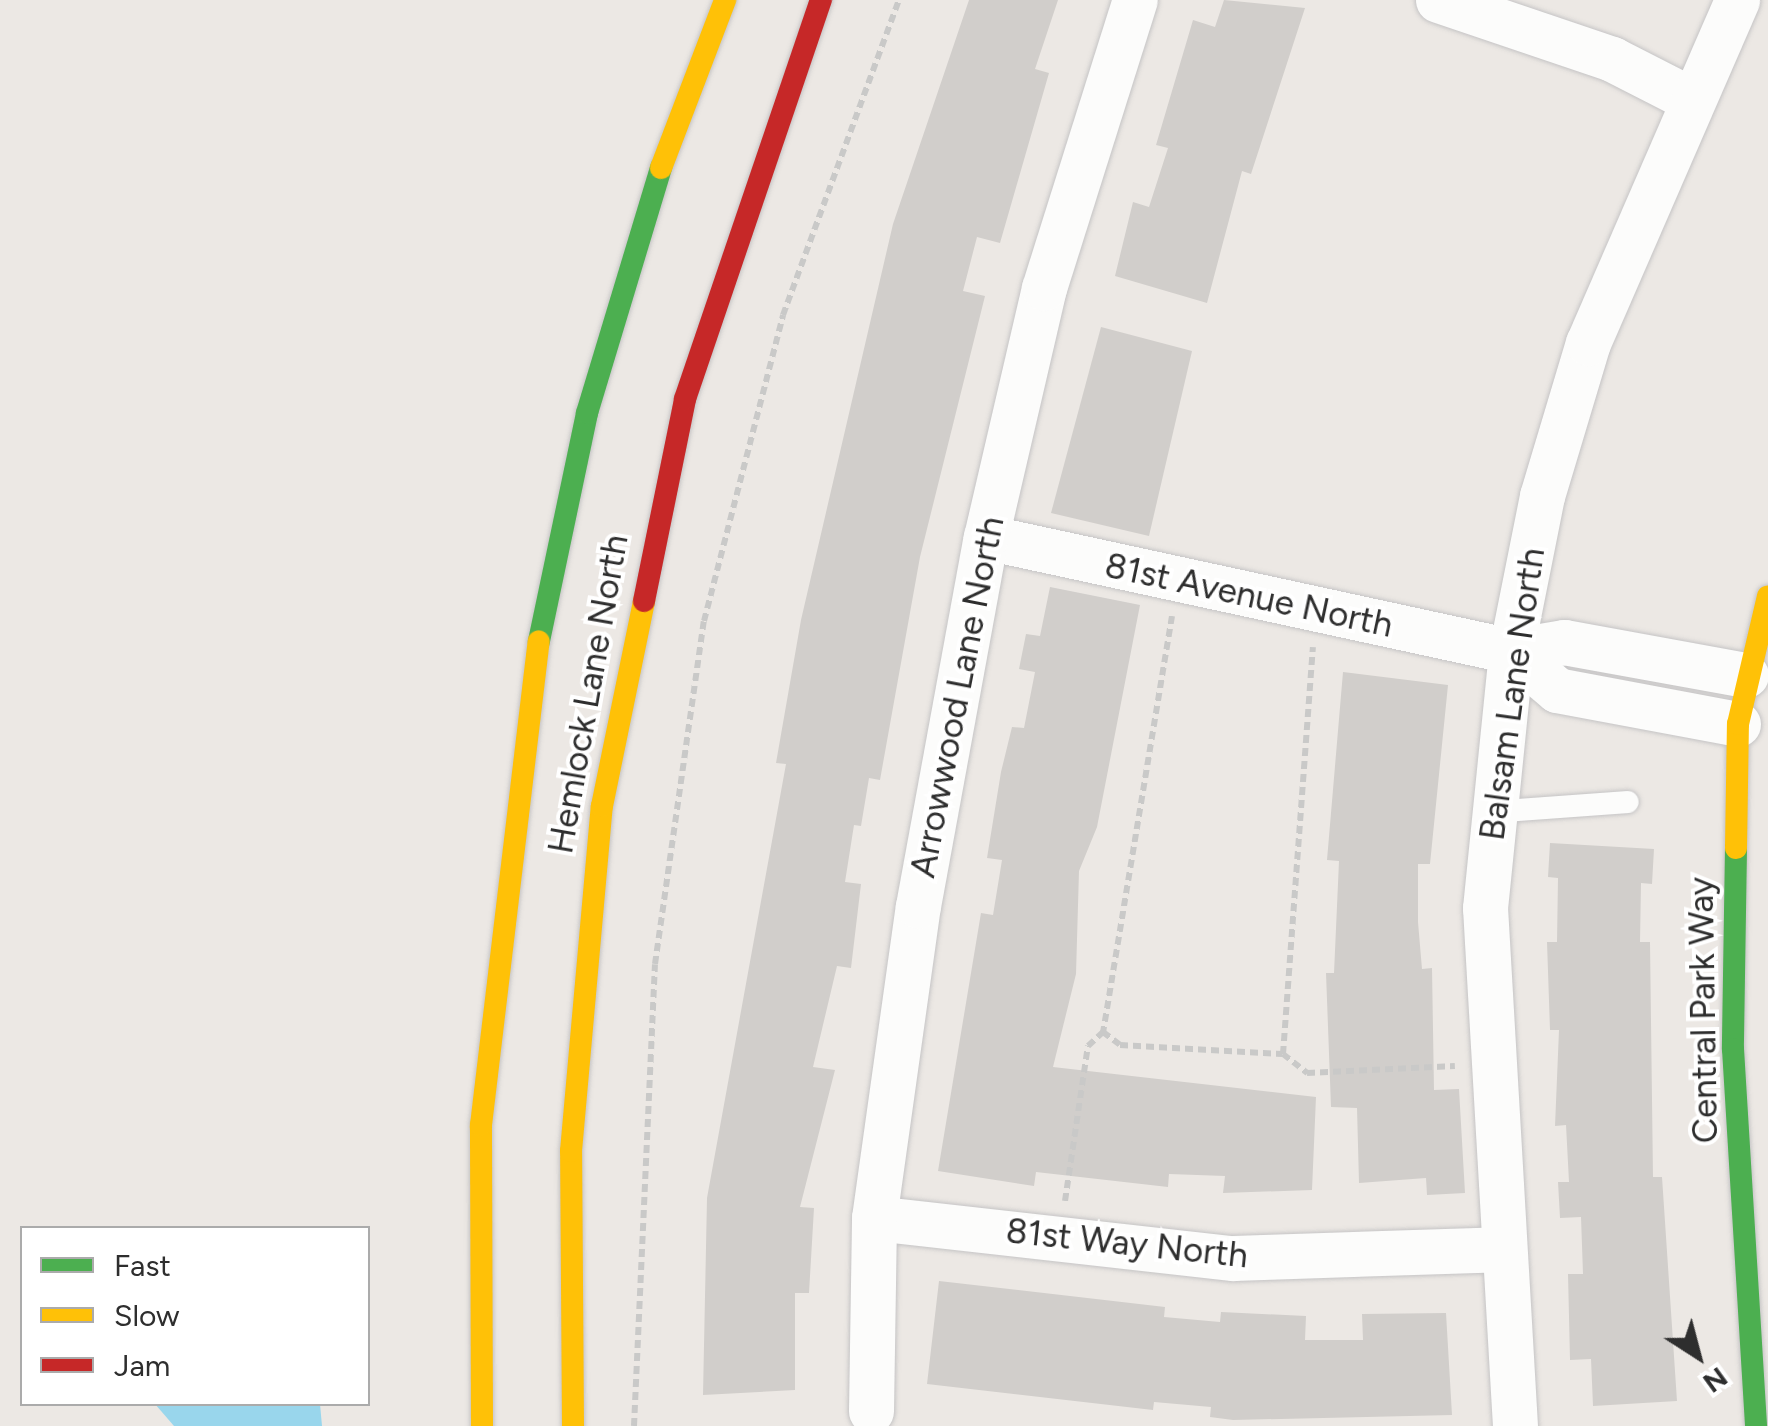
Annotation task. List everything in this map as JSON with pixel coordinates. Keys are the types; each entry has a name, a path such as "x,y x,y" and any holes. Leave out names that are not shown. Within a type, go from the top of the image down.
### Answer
{"main road":[{"name":"Hemlock Lane North","path":"482,1426 487,1023 524,712 592,394 658,175 724,0"},
{"name":"Hemlock Lane North","path":"573,1426 571,1151 602,806 686,399 821,0"},
{"name":"Central Park Way","path":"1756,1426 1759,1289 1732,1049 1738,724 1746,675 1768,596"}],"street":[{"name":"Arrowwood Lane North","path":"871,1411 874,1218 918,906 986,537 1044,288 1136,0"},
{"path":"1438,0 1612,59 1690,99"},
{"name":"Balsam Lane North","path":"1514,1426 1491,1064 1491,812 1511,651 1542,496 1588,343 1690,99 1737,0"},
{"name":"81st Avenue North","path":"986,537 1511,651 1564,642 1746,675"},
{"name":"81st Avenue North","path":"1511,651 1558,690 1738,724"},
{"name":"81st Way North","path":"874,1218 1233,1258 1500,1248"}],"lane":[{"path":"1491,812 1628,802"}],"path":[{"path":"634,1426 655,964 704,621 783,316 898,0"},
{"path":"1062,1237 1088,1046 1103,1032 1180,580"},
{"path":"1283,1054 1295,802 1321,611"},
{"path":"1103,1032 1120,1044 1283,1054 1318,1074 1491,1064"}],"water":[{"path":"157,1406 320,1406 322,1426 174,1426"}],"building":[{"path":"969,0 1058,0 1035,69 1049,73 1000,243 977,237 963,291 985,296 920,557 880,780 869,778 861,826 854,825 845,882 861,884 851,968 837,966 813,1067 835,1070 800,1207 814,1208 809,1293 795,1293 795,1390 703,1395 707,1198 786,764 776,763 801,620 893,224"},
{"path":"1224,0 1305,8 1251,174 1242,171 1207,303 1115,276 1133,202 1149,207 1168,148 1156,145 1193,20 1215,27"},
{"path":"1101,327 1192,351 1149,536 1051,513"},
{"path":"1050,587 1140,605 1097,827 1079,871 1076,974 1053,1067 1316,1097 1312,1190 1223,1193 1225,1176 1169,1174 1168,1187 1036,1172 1034,1186 938,1171 981,913 993,915 1002,860 987,858 1001,772 1012,727 1024,728 1035,672 1019,669 1026,634 1040,636"},
{"path":"1343,672 1448,685 1430,864 1418,864 1418,922 1422,969 1432,968 1434,1090 1459,1089 1465,1193 1427,1195 1426,1178 1359,1183 1357,1108 1331,1107 1326,973 1334,973 1339,861 1327,860"},
{"path":"1550,843 1654,849 1652,884 1641,883 1640,942 1650,942 1653,1177 1662,1177 1677,1401 1593,1406 1591,1359 1570,1360 1568,1274 1583,1274 1581,1217 1560,1218 1558,1182 1569,1182 1566,1125 1555,1126 1559,1030 1550,1030 1547,942 1557,942 1558,878 1548,877"},
{"path":"939,1281 1165,1307 1164,1317 1220,1322 1221,1312 1306,1316 1305,1340 1363,1340 1362,1314 1446,1313 1452,1415 1233,1420 1210,1417 1211,1407 1154,1402 1153,1410 927,1384"}],"traffic: fast":[{"path":"539,641 587,413 661,168"},
{"path":"1736,848 1733,1049 1756,1426"}],"traffic: slow":[{"path":"661,168 725,0"},
{"path":"1736,848 1738,724 1768,596"},
{"path":"573,1426 571,1151 602,806 644,601"},
{"path":"482,1426 481,1125 539,641"}],"traffic: jam":[{"path":"644,601 685,399 821,0"}]}
